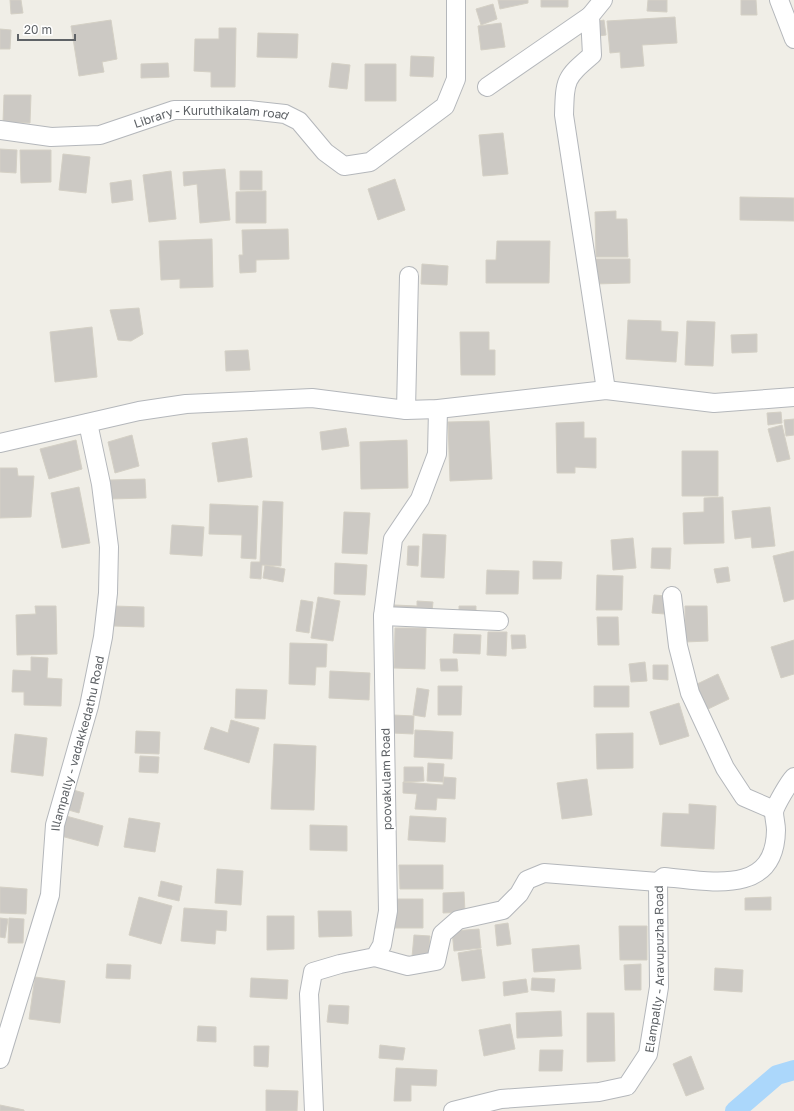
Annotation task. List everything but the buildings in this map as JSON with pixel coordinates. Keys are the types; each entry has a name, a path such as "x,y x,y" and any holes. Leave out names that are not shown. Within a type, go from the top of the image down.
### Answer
{"street":[{"name":"Library - Kuruthikalam road","path":"0,130 51,137 100,135 174,110 249,110 285,114 299,121 325,152 344,166 370,162 445,106 456,79 456,0"},
{"path":"487,87 590,16 603,0"},
{"path":"779,0 794,39"},
{"path":"590,16 592,55 571,73 567,82 564,115 606,390"},
{"path":"406,410 409,276"},
{"path":"0,443 140,410 186,404 312,398 406,410 438,409 606,390 714,403 794,397"},
{"name":"poovakulam Road","path":"374,957 382,945 388,911 383,616 392,539 420,499 437,454 438,409"},
{"name":"Illampally - vadakkedathu Road","path":"0,1059 50,894 55,825 98,672 103,637 108,593 109,547 101,484 88,423"},
{"path":"672,596 678,646 690,693 725,768 744,797 774,810 794,777"},
{"path":"383,616 499,621"},
{"name":"Elampally - Aravupuzha Road","path":"452,1111 501,1099 599,1092 627,1086 648,1054 659,987 658,882 664,876 699,880 736,881 754,876 772,859 776,831 774,810"},
{"path":"314,1111 309,994 313,972 340,964 374,957 408,966 436,961 442,934 458,920 503,910 519,894 527,880 544,873 658,882"}],"waterway":[{"path":"735,1111 777,1075 794,1070"}]}
